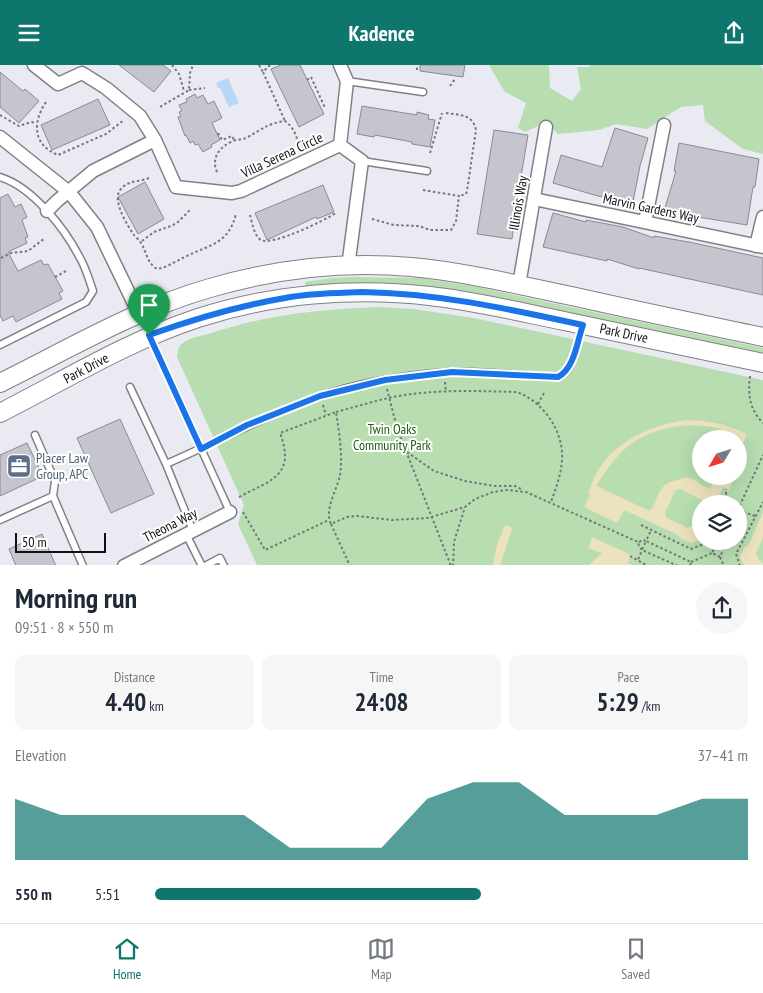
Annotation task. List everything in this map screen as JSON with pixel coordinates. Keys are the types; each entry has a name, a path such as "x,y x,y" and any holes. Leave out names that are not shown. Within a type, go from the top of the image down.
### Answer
{"main road":[{"name":"Park Drive","path":"0,383 139,313 211,287 296,270 325,267 411,267 443,271 519,285 763,337"},
{"path":"149,335 157,322 176,314 224,299 281,288 296,270"},
{"name":"Park Drive","path":"0,413 149,335 199,317 287,297 362,292 432,296 481,304 763,363"},
{"path":"0,413 33,385 138,332 142,326 139,313"}],"street":[{"name":"Villa Serena Circle","path":"34,65 58,84 82,73 106,88 140,116 155,140 176,187 232,193 241,191 340,145"},
{"name":"Villa Serena Circle","path":"340,65 346,81 340,145"},
{"path":"645,222 664,125"},
{"name":"Illinois Way","path":"519,285 546,127"},
{"path":"0,137 69,192 97,227 139,313"},
{"path":"47,211 93,171 155,140"},
{"name":"Villa Serena Circle","path":"340,145 362,161"},
{"path":"348,267 362,161"},
{"name":"Marvin Gardens Way","path":"534,199 760,247"},
{"path":"760,247 763,217"},
{"name":"Theona Way","path":"124,565 235,511"}],"lane":[{"path":"346,81 423,92"},
{"path":"362,161 427,171"},
{"path":"0,177 27,192 47,211 66,234 81,259 93,291 86,302 0,345"},
{"path":"166,464 201,449 247,425 320,396 385,380 452,372 558,377 565,373 571,365 583,325"},
{"path":"149,335 201,449 235,511"},
{"path":"130,387 166,464 204,565 220,558 224,565"},
{"path":"35,435 55,481 53,496 83,565"},
{"path":"0,520 53,496"}],"path":[{"path":"172,65 181,77 184,91"},
{"path":"259,65 285,121 294,131 298,145"},
{"path":"262,72 270,65"},
{"path":"417,65 417,70"},
{"path":"189,90 191,66"},
{"path":"307,80 311,77 325,109"},
{"path":"450,86 455,79"},
{"path":"160,107 184,91 205,88"},
{"path":"46,102 36,130 39,139 48,149 58,155 106,134 126,118"},
{"path":"430,153 442,113"},
{"path":"423,190 459,196 466,194 467,191 476,130 474,124 464,115 446,113"},
{"path":"0,115 19,126 31,122 37,123"},
{"path":"217,172 214,166 216,154 228,143 234,140 242,140 268,124 285,121"},
{"path":"218,133 222,140 232,135 234,140"},
{"path":"149,178 123,186 118,193 118,201 132,232 141,242 148,260 154,268 159,269 177,262 196,251 214,245 232,227 236,214"},
{"path":"372,219 394,225 449,231 456,221 459,196"},
{"path":"141,242 154,232 178,222 191,209"},
{"path":"250,215 257,235 261,240 266,241 280,239 308,228 336,213"},
{"path":"1,258 12,253 28,251 45,239"},
{"path":"55,277 66,271"},
{"path":"750,375 750,401 756,415 763,423"},
{"path":"239,497 274,479 282,470 285,462 285,451 280,433 336,412 388,398 430,392 475,391 517,392 529,397 538,404 554,425 562,450 560,474 550,502"},
{"path":"538,404 544,393"},
{"path":"388,398 431,517 452,565"},
{"path":"336,412 341,450 340,475 329,513 329,520 350,565"},
{"path":"407,451 434,471 465,481 494,486 515,486 638,543 642,550 678,565"},
{"path":"744,495 763,455"},
{"path":"726,489 726,495"},
{"path":"331,524 357,515 392,520 431,517 465,507 475,499 493,492 507,490 526,492"},
{"path":"740,565 736,554 763,502"},
{"path":"452,565 454,542 465,507"},
{"path":"235,511 244,513 265,550 329,520"},
{"path":"747,513 755,517"},
{"path":"641,525 692,549"},
{"path":"638,559 651,530"},
{"path":"638,543 641,540 646,541 691,562 712,553 714,550"},
{"path":"720,557 723,550"},
{"path":"712,553 720,557 724,565"},
{"path":"630,556 648,565"}],"green space":[{"path":"489,65 549,65 550,88 572,101 581,89 577,67 590,67 590,65 760,65 763,69 763,154 743,149 705,121 703,105 681,107 647,129 616,124 599,130 558,134 547,122 525,132 518,128 526,103 505,92"},
{"path":"349,277 420,278 472,286 763,348 763,356 448,289 398,285 306,287 305,282"},
{"name":"Twin Oaks Community Park","path":"380,307 413,309 474,318 763,380 763,565 257,565 238,524 244,505 177,357 179,347 191,338 229,327 314,311"}],"sand":[{"path":"685,420 702,421 717,423 738,430 723,430 696,425 682,426 668,428 642,437 616,458 596,486 650,511 662,488 671,482 689,478 692,479 692,485 702,485 710,489 712,485 731,485 729,490 723,487 719,495 693,495 680,489 675,491 665,513 667,518 688,528 692,526 692,543 624,510 617,523 584,507 597,472 614,451 635,436"},
{"path":"763,512 763,538 756,553 763,565 744,565 740,557 743,550 747,550"},
{"path":"505,525 511,527 512,530 500,565 493,565 497,545"},
{"path":"592,537 631,555 628,563 633,565 589,565 602,553 588,548"}],"water":[{"path":"228,78 239,103 229,107 216,83"}],"building":[{"path":"119,65 163,65 171,71 154,92"},
{"path":"281,65 300,65 324,114 299,127 271,69"},
{"path":"420,65 465,65 463,77 420,71"},
{"path":"0,72 23,91 25,89 39,101 19,123 0,107"},
{"path":"195,94 197,98 203,95 208,104 214,101 222,118 212,123 220,140 203,152 198,144 195,145 193,141 190,143 185,136 178,117 181,116 179,112 182,111 179,105 187,102 186,99"},
{"path":"98,99 110,125 52,150 41,125"},
{"path":"362,106 417,115 417,112 429,115 428,119 435,120 430,147 375,135 374,137 357,134"},
{"path":"615,128 648,138 633,202 598,196 553,183 561,155 602,167"},
{"path":"494,130 528,135 512,239 477,234"},
{"path":"679,143 759,159 747,225 698,217 665,208 676,171 674,171"},
{"path":"145,182 164,219 138,234 118,197"},
{"path":"323,185 334,212 317,219 316,217 267,240 255,213"},
{"path":"8,194 15,207 21,204 27,217 22,220 28,237 25,238 27,243 8,252 18,271 41,260 44,265 48,264 63,291 59,293 62,299 16,322 13,316 3,321 0,315 0,198"},
{"path":"553,213 586,222 586,220 623,227 654,238 654,236 689,242 763,258 763,295 639,269 607,259 607,261 543,247"},
{"path":"120,419 154,494 111,513 77,438"},
{"name":"Placer Law Group, APC","path":"27,443 43,476 0,496 0,455"},
{"path":"42,534 56,565 16,565 9,549"}],"place":[{"name":"Placer Law Group, APC","path":"19,466"}],"route":[{"path":"362,292 432,296 583,325 571,365 565,373 558,377 452,372 385,380 320,396 247,425 201,449 149,335 199,317 287,297 362,292"}]}
